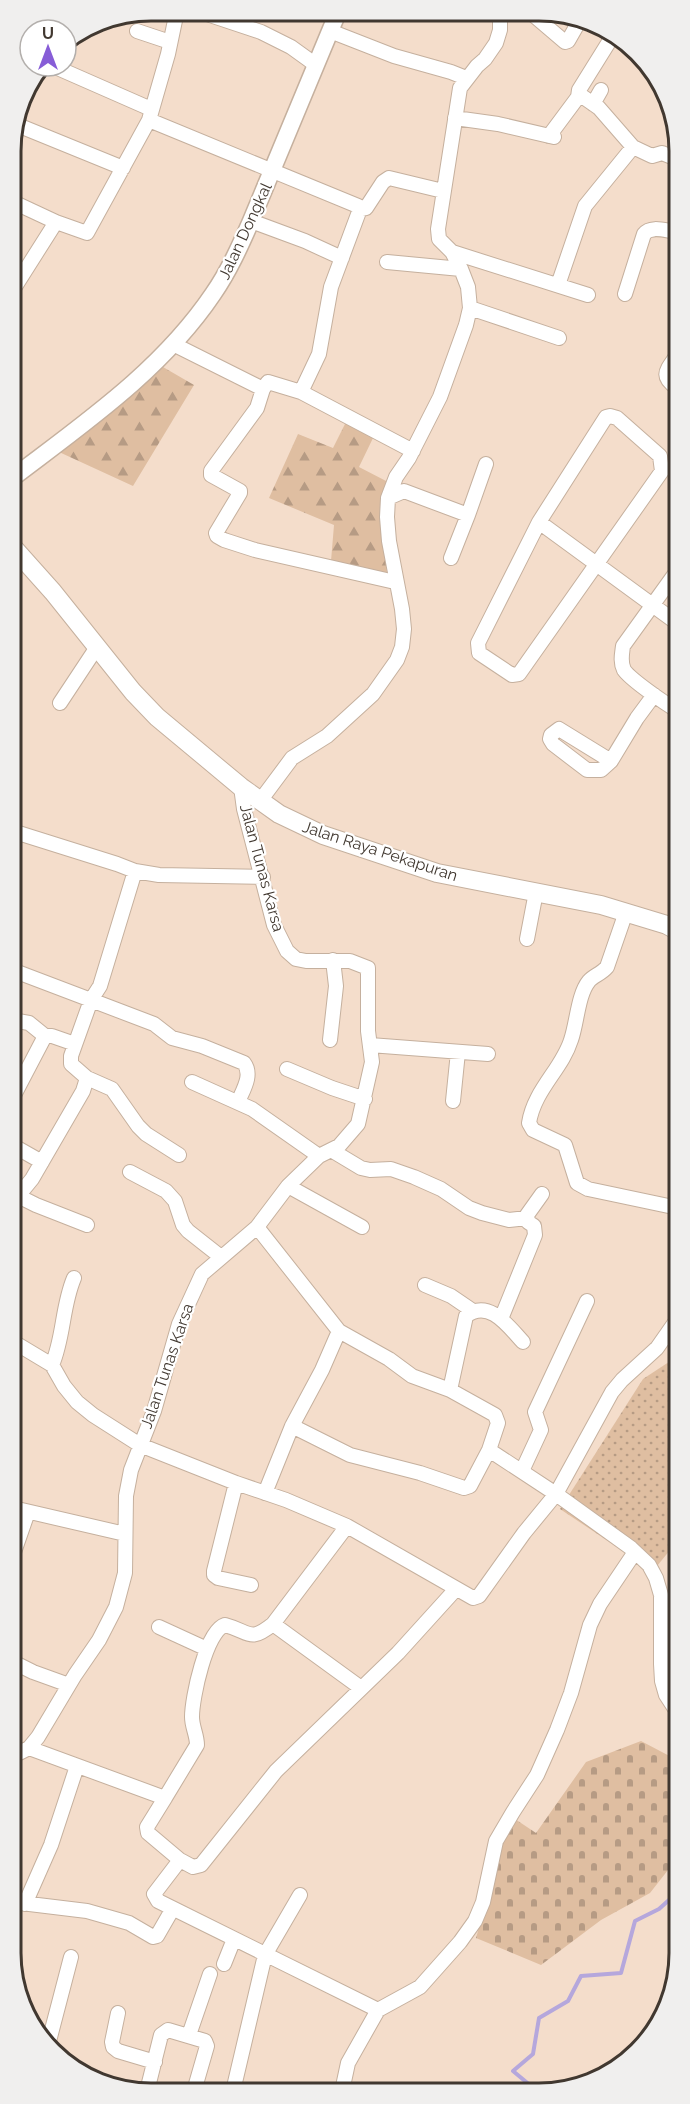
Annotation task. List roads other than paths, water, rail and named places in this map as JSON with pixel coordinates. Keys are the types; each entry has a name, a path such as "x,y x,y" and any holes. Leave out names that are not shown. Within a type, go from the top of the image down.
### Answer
{"main road":[{"name":"Jalan Raya Pekapuran","path":"21,557 133,692 157,717 241,787 294,822 323,835 437,873 626,912 669,926"}],"street":[{"path":"21,206 87,233 150,115 175,21"},
{"path":"228,21 261,32 291,47 316,64"},
{"name":"Jalan Dongkal","path":"21,471 117,396 173,344 214,293 236,255 334,21"},
{"path":"260,801 292,758 327,736 373,694 397,660 402,647 404,629 395,582 387,517 388,498 396,477 413,451 440,397 466,326 470,308 468,287 452,252 439,239 438,234 460,88 496,43 500,21"},
{"path":"540,21 565,42 568,41 576,27"},
{"path":"137,31 170,42"},
{"path":"330,31 394,56 466,78"},
{"path":"455,118 498,123 552,137 609,42"},
{"path":"77,78 150,115 272,171 358,206 360,209"},
{"path":"593,104 601,90"},
{"path":"579,93 593,104 633,147 652,156 662,153 669,156"},
{"path":"23,127 123,168"},
{"path":"558,285 585,206 633,147"},
{"path":"360,209 366,207 383,182 389,178 443,191"},
{"path":"301,392 319,354 331,287 360,209"},
{"path":"251,221 342,258"},
{"path":"21,277 56,222"},
{"path":"625,294 644,234 651,229 669,231"},
{"path":"452,252 588,295"},
{"path":"387,262 461,269"},
{"path":"470,308 559,338"},
{"path":"173,344 263,389"},
{"path":"669,367 666,377 669,382"},
{"path":"395,582 255,550 217,536 216,533 240,490 211,475 211,471 256,408 263,389 270,382 301,392 413,451"},
{"path":"606,417 617,418 660,456 662,471 519,674 512,675 479,653 478,643 539,522 606,417"},
{"path":"451,558 486,464"},
{"path":"388,498 404,491 468,515"},
{"path":"539,522 669,617"},
{"path":"669,583 623,646 621,658 625,670 669,705"},
{"path":"60,703 97,647"},
{"path":"611,761 654,695"},
{"name":"Jalan Tunas Karsa","path":"29,1748 99,1640 116,1607 125,1573 126,1496 131,1470 154,1411 185,1307 202,1274 257,1227 288,1186 325,1153 339,1146 358,1124 365,1099 372,1062 368,1031 368,968 350,961 296,959 287,951 274,925 244,809 241,787"},
{"path":"21,834 117,864 135,872 159,875 263,877"},
{"path":"135,872 100,986 92,1000 75,1044 71,1064 87,1078 112,1089 146,1134 179,1155"},
{"path":"526,939 536,892"},
{"path":"626,912 607,967 601,974 590,979 584,989 571,1042 536,1101 529,1124 533,1130 565,1144 577,1183 588,1189 669,1206"},
{"path":"330,1040 336,986 333,960"},
{"path":"21,973 154,1024 172,1038 201,1046 244,1064 248,1068 248,1078 238,1102"},
{"path":"21,1022 29,1023 45,1036 52,1036 75,1044"},
{"path":"21,1082 45,1036"},
{"path":"370,1045 488,1054"},
{"path":"453,1101 458,1052"},
{"path":"287,1070 365,1099"},
{"path":"21,1189 32,1179 78,1101 87,1078"},
{"path":"192,1082 252,1109 325,1153 361,1168 377,1171 391,1169 414,1177 441,1189 469,1208 482,1213 509,1220 526,1218 542,1194"},
{"path":"21,1150 42,1162"},
{"path":"130,1172 166,1191 175,1201 183,1225 188,1231 221,1257"},
{"path":"288,1186 362,1227"},
{"path":"21,1197 87,1225"},
{"path":"501,1319 535,1234 534,1226 526,1218"},
{"path":"257,1227 339,1331 389,1359 412,1376 450,1390 495,1415 498,1419 489,1450 470,1486 464,1488 420,1473 350,1455 292,1426"},
{"path":"52,1365 59,1348 68,1292 74,1278"},
{"path":"425,1285 451,1296 473,1311"},
{"path":"522,1471 541,1430 535,1412 587,1301"},
{"path":"450,1390 466,1316 473,1311 482,1309 501,1319 523,1342"},
{"path":"21,1346 52,1365 64,1386 77,1402 140,1445 347,1526 469,1597 477,1598 524,1533 556,1494 612,1392 657,1348 669,1330"},
{"path":"265,1493 292,1426 322,1370 339,1331"},
{"path":"489,1450 556,1494 635,1552 648,1565 656,1578 661,1595 661,1664 666,1695 669,1700"},
{"path":"236,1483 214,1575 218,1578 251,1585"},
{"path":"21,1510 125,1534"},
{"path":"21,1532 28,1512"},
{"path":"347,1526 273,1624 257,1636 230,1626 221,1626 207,1649 192,1714 197,1745 147,1827 148,1833 180,1860 193,1867 201,1865 276,1771 398,1653 456,1589"},
{"path":"344,2083 348,2063 378,2010 420,1987 476,1921 483,1902 496,1841 537,1775 571,1693 590,1625 600,1604 635,1552"},
{"path":"273,1624 361,1688"},
{"path":"159,1627 207,1649"},
{"path":"21,1666 69,1685"},
{"path":"21,1752 29,1748 165,1798"},
{"path":"21,1899 51,1845 77,1766"},
{"path":"180,1860 154,1894 158,1901 172,1910 378,2010"},
{"path":"235,2083 265,1955 300,1894"},
{"path":"21,1903 87,1911 129,1923 153,1937 157,1936 172,1910"},
{"path":"224,1964 234,1939"},
{"path":"51,2035 71,1957"},
{"path":"189,2035 210,1974"},
{"path":"118,2013 113,2047 118,2051 155,2062"},
{"path":"149,2083 161,2035 168,2030 206,2041 207,2046 196,2083"}],"waterway":[{"path":"527,2083 513,2071 533,2054 539,2018 568,2001 581,1976 621,1973 635,1921 659,1909 669,1900"}]}
